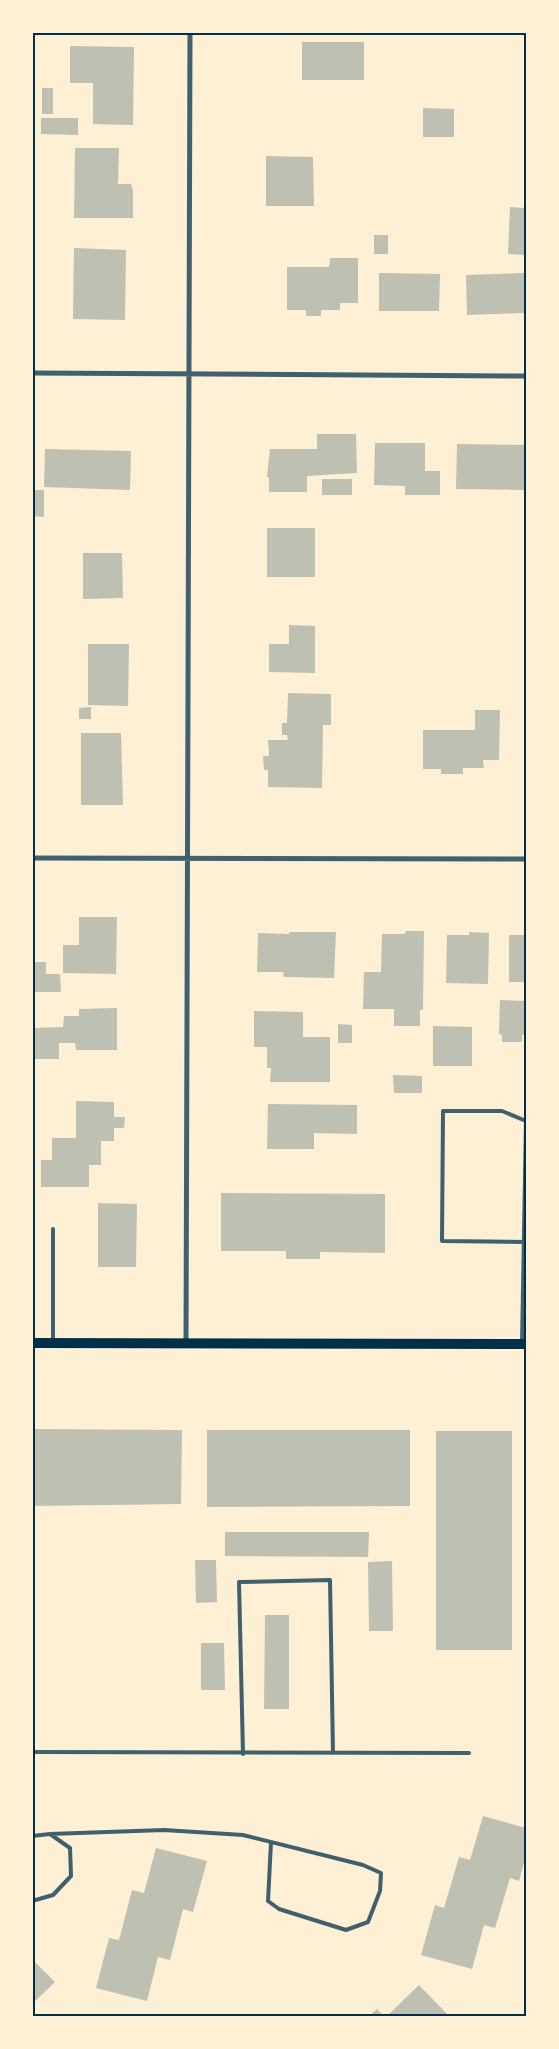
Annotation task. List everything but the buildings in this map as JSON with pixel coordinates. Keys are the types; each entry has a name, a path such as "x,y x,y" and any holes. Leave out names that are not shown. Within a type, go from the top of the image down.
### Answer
{"main road":[{"path":"32,1343 524,1344"}],"street":[{"path":"186,1343 190,32"},
{"path":"32,374 526,376"},
{"path":"32,858 526,859"}],"lane":[{"path":"524,1242 442,1241 443,1111 502,1111 526,1121 524,1344"},
{"path":"53,1229 53,1343"},
{"path":"243,1754 239,1582 330,1580 333,1753"},
{"path":"32,1752 243,1754 469,1753"},
{"path":"32,1836 164,1830 243,1835 271,1842 363,1865 381,1873 380,1891 368,1922 346,1930 279,1909 268,1901 271,1842"},
{"path":"32,1901 53,1895 71,1876 70,1848 50,1834"}]}
